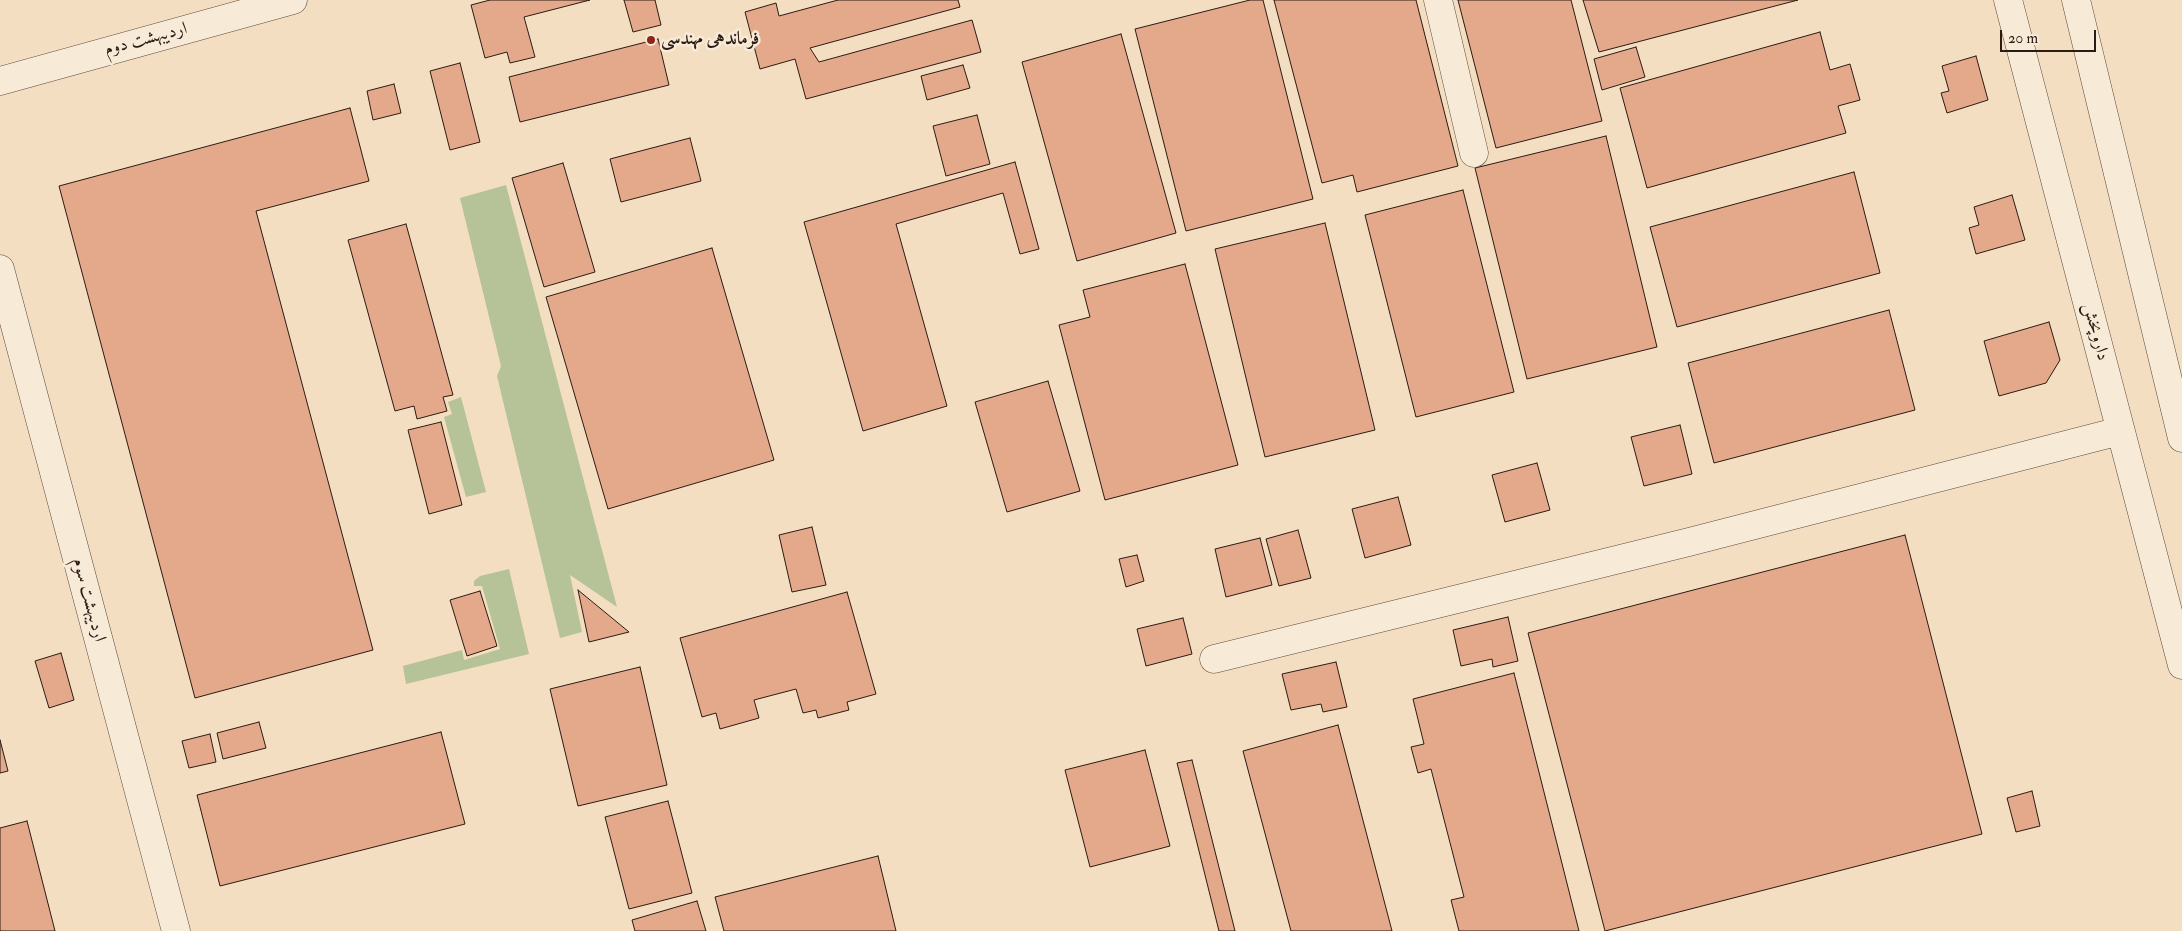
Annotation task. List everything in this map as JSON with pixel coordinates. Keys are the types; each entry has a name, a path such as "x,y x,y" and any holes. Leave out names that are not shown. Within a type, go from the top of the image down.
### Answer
{"street":[{"name":"اردیبهشت دوم","path":"0,81 293,0"},
{"path":"1438,0 1474,154"},
{"name":"داروپخش","path":"2008,0 2182,664"},
{"path":"2076,0 2182,438"},
{"name":"اردیبهشت سوم","path":"0,269 176,931"},
{"path":"1214,659 1699,540 2120,431"}],"green space":[{"path":"506,185 617,607 570,575 582,632 560,638 497,376 501,366 460,198"},
{"path":"461,397 486,492 466,497 444,417 452,414 448,402"},
{"path":"509,569 529,654 406,684 403,666 462,650 464,660 500,649 482,586 474,586 474,581 480,576"}],"building":[{"path":"490,0 590,0 524,17 535,57 510,63 507,52 485,58 471,5"},
{"path":"624,0 655,0 661,25 633,32"},
{"path":"838,0 958,0 960,7 810,48 819,62 972,20 981,52 806,99 795,59 760,69 745,12 776,3 779,16"},
{"path":"1250,0 1263,0 1313,199 1186,231 1135,29"},
{"path":"1274,0 1416,0 1458,166 1357,192 1353,175 1322,183"},
{"path":"1458,0 1571,0 1602,121 1496,148"},
{"path":"1583,0 1798,0 1599,52"},
{"path":"1820,32 1830,70 1850,64 1860,100 1838,106 1846,133 1647,188 1620,88"},
{"path":"1121,34 1176,233 1077,261 1022,62"},
{"path":"658,39 669,85 520,122 509,77"},
{"path":"1636,47 1645,77 1602,90 1594,59"},
{"path":"1976,56 1988,100 1947,113 1941,93 1949,91 1942,66"},
{"path":"460,63 480,142 450,150 430,71"},
{"path":"963,65 970,88 927,100 921,76"},
{"path":"394,84 401,113 373,120 367,91"},
{"path":"350,108 369,181 256,211 373,650 195,698 59,186"},
{"path":"977,115 990,164 946,176 933,126"},
{"path":"1606,136 1657,347 1527,379 1475,168"},
{"path":"690,138 701,181 621,202 610,159"},
{"path":"1015,162 1039,249 1020,254 1003,193 896,224 947,406 863,431 804,222"},
{"path":"563,163 595,272 544,287 512,178"},
{"path":"1854,172 1880,273 1677,327 1650,227"},
{"path":"1463,190 1514,392 1416,417 1365,215"},
{"path":"2012,195 2025,240 1976,254 1969,228 1979,225 1974,207"},
{"path":"1325,223 1375,430 1265,457 1215,249"},
{"path":"406,224 453,395 443,397 447,411 417,419 414,406 395,411 348,240"},
{"path":"712,248 774,460 608,509 546,297"},
{"path":"1185,264 1238,465 1105,500 1059,325 1090,317 1083,290"},
{"path":"1889,310 1915,410 1714,463 1688,363"},
{"path":"2049,322 2060,360 2046,383 1999,396 1984,341"},
{"path":"1048,381 1080,491 1007,512 975,402"},
{"path":"441,422 462,505 429,514 408,430"},
{"path":"1680,425 1692,474 1644,486 1631,437"},
{"path":"1537,463 1550,510 1505,522 1492,475"},
{"path":"1398,497 1411,545 1365,558 1352,509"},
{"path":"812,527 826,585 792,592 779,535"},
{"path":"1298,530 1311,578 1279,586 1266,539"},
{"path":"1905,535 1982,834 1605,931 1528,633"},
{"path":"1260,538 1272,585 1226,597 1215,549"},
{"path":"1137,555 1144,581 1126,587 1119,559"},
{"path":"578,590 629,632 589,642"},
{"path":"480,591 497,646 467,656 450,600"},
{"path":"847,592 876,694 847,702 849,710 818,718 816,710 803,713 796,689 754,700 759,718 720,729 716,713 702,717 680,638"},
{"path":"1508,617 1518,661 1493,667 1492,659 1461,666 1453,630"},
{"path":"1183,618 1192,654 1146,666 1137,629"},
{"path":"61,653 74,700 49,708 35,661"},
{"path":"1336,662 1347,707 1323,712 1321,704 1291,710 1282,674"},
{"path":"640,667 667,785 578,806 550,689"},
{"path":"1514,673 1579,931 1459,931 1451,900 1464,897 1431,769 1418,773 1411,747 1424,744 1413,699"},
{"path":"259,722 266,748 223,759 217,733"},
{"path":"1338,725 1392,931 1291,931 1243,751"},
{"path":"441,732 465,824 220,886 197,795"},
{"path":"210,734 216,762 189,768 182,741"},
{"path":"0,740 8,771 0,773"},
{"path":"1145,750 1170,846 1090,867 1065,770"},
{"path":"1192,760 1235,931 1219,931 1177,763"},
{"path":"2032,791 2040,826 2016,832 2007,798"},
{"path":"668,801 692,893 629,909 605,817"},
{"path":"27,821 55,931 0,931 0,828"},
{"path":"878,856 896,931 724,931 715,897"},
{"path":"697,901 706,931 635,931 632,920"}],"place":[{"name":"فرماندهی مهندسی","path":"651,40"}]}
